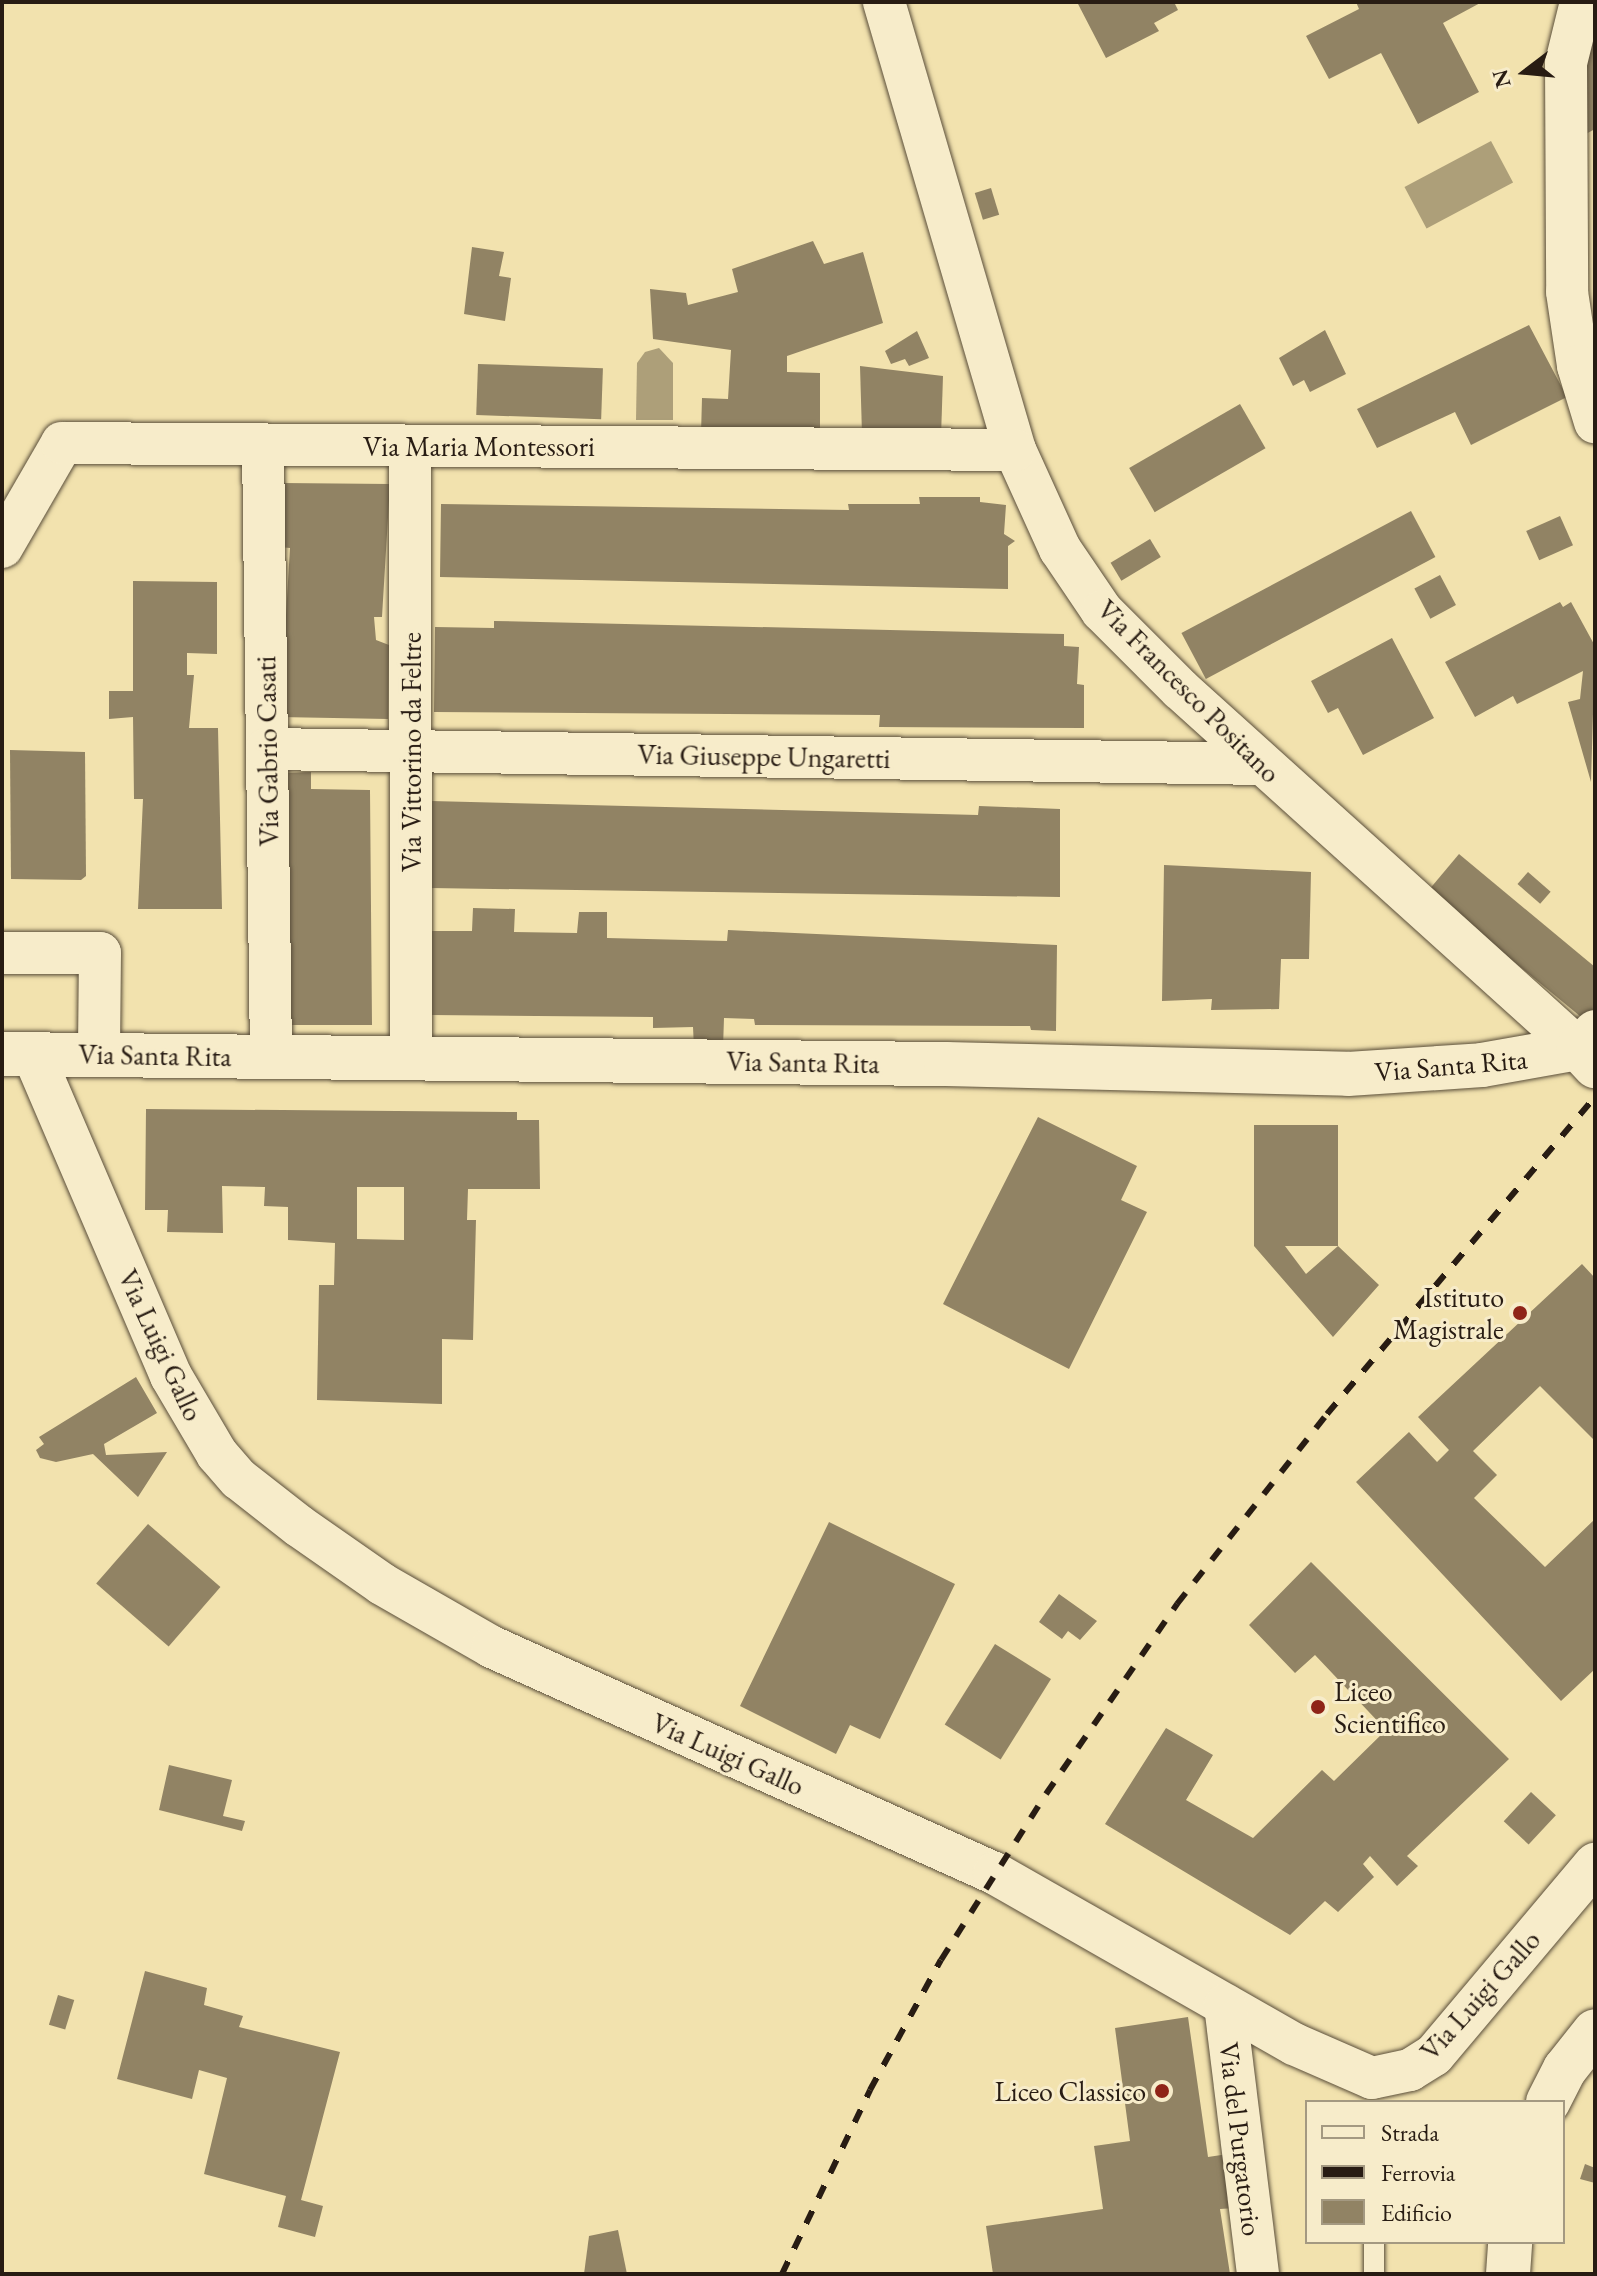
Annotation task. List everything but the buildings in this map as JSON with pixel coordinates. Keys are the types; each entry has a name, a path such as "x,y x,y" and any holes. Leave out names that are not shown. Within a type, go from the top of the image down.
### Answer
{"street":[{"name":"Via Francesco Positano","path":"884,2 1015,450 1060,549 1102,611 1261,764 1589,1048"},
{"path":"1581,2 1566,63 1567,292 1578,366 1595,422"},
{"name":"Via Maria Montessori","path":"2,547 62,443 1015,450"},
{"name":"Via Gabrio Casati","path":"263,445 271,1056"},
{"name":"Via Vittorino da Feltre","path":"410,446 411,1057"},
{"name":"Via Giuseppe Ungaretti","path":"267,749 1261,764"},
{"path":"2,953 100,953 99,1055"},
{"name":"Via Santa Rita","path":"18,1054 411,1057 1348,1074 1482,1065 1589,1048"},
{"name":"Via Luigi Gallo","path":"18,1054 193,1421 239,1479 382,1584 492,1647 994,1873 1342,2068 1372,2090 1434,2055 1595,1864"},
{"name":"Via del Purgatorio","path":"1225,2005 1258,2274"},
{"path":"1549,2100 1565,2069 1595,2031"},
{"path":"1508,2274 1510,2244"}],"lane":[{"path":"1374,2244 1374,2274"}],"shaded area":[{"path":"1491,141 1513,182 1427,229 1404,187"},
{"path":"659,348 673,363 673,420 636,420 637,363 645,352"}],"railway":[{"path":"782,2274 870,2090 941,1960 1046,1794 1177,1604 1327,1414 1595,1097"}],"place":[{"name":"Istituto Magistrale","path":"1520,1313"},
{"name":"Liceo Scientifico","path":"1318,1707"},
{"name":"Liceo Classico","path":"1162,2091"}]}
